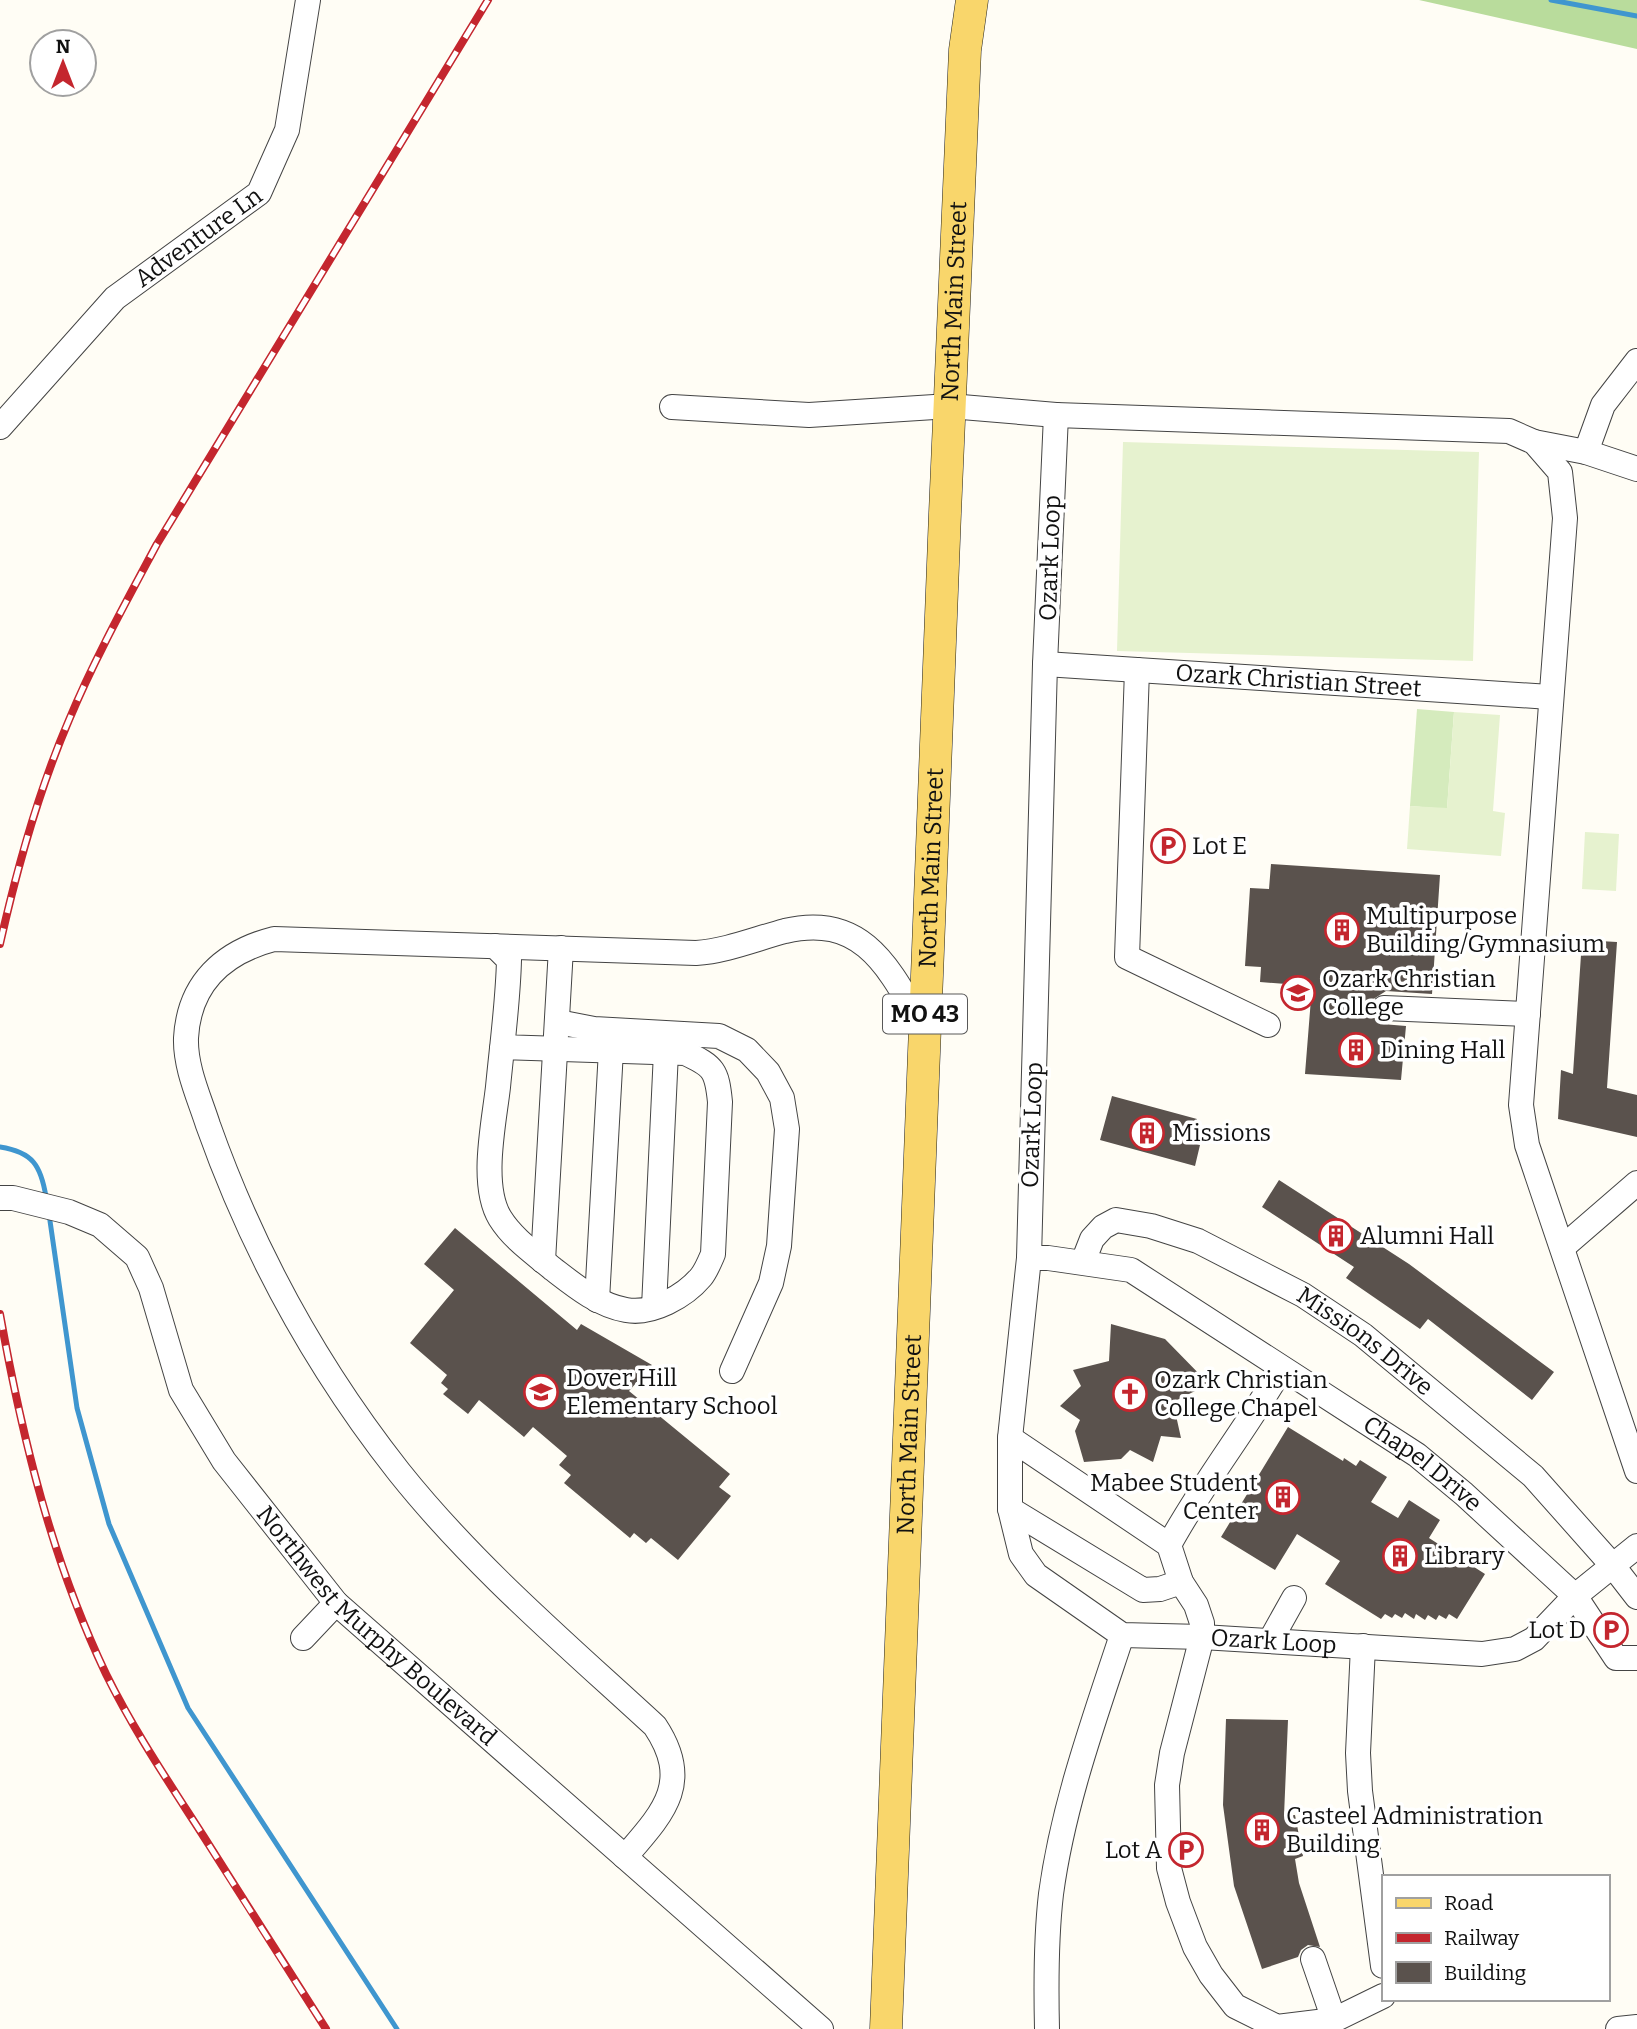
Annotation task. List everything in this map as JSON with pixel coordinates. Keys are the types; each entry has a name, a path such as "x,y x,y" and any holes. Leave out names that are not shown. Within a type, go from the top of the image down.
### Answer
{"main road":[{"name":"North Main Street","path":"886,2029 965,50 972,0"}],"street":[{"name":"Adventure Ln","path":"0,427 115,298 259,193 287,130 308,0"},
{"path":"1586,452 1604,405 1637,361"},
{"path":"673,407 809,415 950,406 1056,415 1509,431 1534,442 1586,452 1637,468"},
{"name":"Ozark Loop","path":"1056,415 1045,664 1029,1258 1010,1438 1010,1509 1021,1554 1036,1575 1122,1635 1202,1637 1482,1654 1515,1649 1534,1639 1575,1596 1637,1546"},
{"path":"1534,442 1560,472 1565,518 1521,1105 1527,1145 1637,1471"},
{"name":"Ozark Christian Street","path":"1045,664 1550,697"},
{"path":"1137,670 1128,957 1268,1026"},
{"path":"625,1857 659,1816 669,1796 673,1762 663,1738 655,1726 495,1579 399,1472 338,1388 299,1324 230,1185 194,1084 187,1049 189,1020 200,989 223,961 237,952 274,939 705,952 788,931 811,928 832,931 867,945 880,957 925,1030"},
{"path":"495,946 509,960 491,1161 492,1198 499,1217 519,1242 543,1261 597,1300 614,1308 632,1311 654,1307 683,1294 702,1276 713,1254 720,1102 718,1077 704,1061 685,1053 502,1047"},
{"path":"543,1261 561,948"},
{"path":"1384,1008 1528,1014"},
{"path":"558,1022 594,1029 719,1036 747,1050 768,1072 782,1098 788,1129 779,1246 771,1283 732,1371"},
{"path":"597,1300 611,1051"},
{"path":"654,1307 666,1052"},
{"path":"1563,1247 1637,1182"},
{"name":"Northwest Murphy Boulevard","path":"7,1198 69,1212 100,1225 137,1257 151,1288 181,1390 224,1461 337,1603 821,2029"},
{"name":"Missions Drive","path":"1083,1262 1098,1233 1116,1220 1151,1226 1198,1241 1303,1296 1363,1335 1533,1476 1614,1566"},
{"name":"Chapel Drive","path":"1029,1258 1083,1262 1131,1270 1417,1455 1464,1494 1575,1596 1616,1658 1637,1658"},
{"path":"1169,1545 1188,1510 1281,1368"},
{"path":"1010,1438 1169,1545 1181,1582 1196,1605 1202,1623 1202,1637 1172,1753 1167,1785 1169,1868 1178,1902 1200,1956 1211,1975 1235,2006 1277,2027 1334,2020 1382,1996"},
{"path":"1010,1509 1143,1590 1160,1589 1181,1582"},
{"path":"1614,1566 1637,1597"},
{"path":"1270,1641 1294,1598"},
{"path":"303,1638 337,1603"},
{"path":"1047,2029 1051,1896 1066,1816 1088,1737 1122,1635"},
{"path":"1363,1646 1358,1753 1360,1791 1382,1958"},
{"path":"1313,1959 1334,2020"},
{"path":"1618,2029 1637,2027"}],"green space":[{"path":"1419,0 1637,0 1637,49"},
{"path":"1123,442 1479,452 1473,661 1117,651"},
{"path":"1417,709 1454,712 1447,809 1410,806"},
{"path":"1454,712 1500,715 1493,811 1505,813 1501,856 1407,849 1410,806 1447,808"},
{"path":"1585,832 1619,834 1616,891 1582,889"}],"building":[{"name":"Multipurpose Building/Gymnasium","path":"1271,864 1440,875 1432,994 1386,991 1372,1000 1369,1007 1371,1015 1382,1024 1406,1026 1401,1080 1305,1074 1312,986 1260,982 1261,967 1245,966 1250,888 1269,889"},
{"path":"1582,940 1617,942 1607,1088 1637,1095 1637,1137 1558,1119 1561,1070 1573,1074"},
{"name":"Missions","path":"1112,1096 1197,1119 1191,1142 1200,1145 1195,1166 1100,1140"},
{"path":"1279,1180 1409,1264 1554,1372 1532,1400 1428,1319 1420,1329 1346,1278 1354,1267 1262,1207"},
{"path":"455,1228 577,1330 581,1324 652,1365 629,1391 730,1474 719,1487 731,1496 678,1560 651,1538 646,1543 634,1533 630,1538 564,1483 571,1475 559,1465 567,1456 533,1427 524,1437 479,1400 468,1414 443,1394 448,1389 441,1383 447,1375 410,1343 454,1290 424,1264"},
{"name":"Ozark Christian College Chapel","path":"1111,1324 1165,1339 1209,1384 1173,1402 1181,1438 1161,1436 1153,1462 1130,1450 1121,1459 1084,1462 1075,1431 1080,1420 1060,1406 1081,1386 1073,1370 1109,1361"},
{"path":"1288,1427 1343,1461 1344,1458 1356,1466 1360,1460 1387,1477 1371,1502 1398,1518 1409,1500 1440,1520 1429,1538 1485,1574 1457,1619 1449,1614 1446,1619 1439,1615 1436,1620 1428,1615 1425,1620 1416,1614 1414,1619 1405,1613 1402,1618 1395,1614 1392,1618 1385,1614 1381,1619 1325,1584 1340,1561 1297,1534 1275,1570 1221,1537"},
{"name":"Casteel Administration Building","path":"1226,1719 1288,1720 1284,1816 1295,1815 1303,1856 1295,1859 1299,1883 1320,1947 1308,1945 1301,1950 1298,1957 1262,1969 1234,1886 1223,1805"}],"waterway":[{"path":"1551,0 1637,16"},
{"path":"0,1147 11,1149 34,1162 46,1197"},
{"path":"49,1214 77,1408 109,1524 188,1708 397,2029"}],"railway":[{"path":"0,944 38,802 58,747 111,631 157,544 488,0"},
{"path":"0,1314 18,1406 41,1498 70,1587 106,1674 153,1757 326,2029"}],"place":[{"name":"Lot E","path":"1168,846"},
{"name":"Multipurpose Building/Gymnasium","path":"1342,930"},
{"name":"Ozark Christian College","path":"1298,993"},
{"name":"Dining Hall","path":"1356,1050"},
{"name":"Missions","path":"1147,1133"},
{"name":"Alumni Hall","path":"1336,1236"},
{"name":"Dover Hill Elementary School","path":"541,1392"},
{"name":"Ozark Christian College Chapel","path":"1130,1394"},
{"name":"Mabee Student Center","path":"1283,1497"},
{"name":"Library","path":"1400,1556"},
{"name":"Lot D","path":"1611,1630"},
{"name":"Casteel Administration Building","path":"1262,1830"},
{"name":"Lot A","path":"1186,1850"}]}
